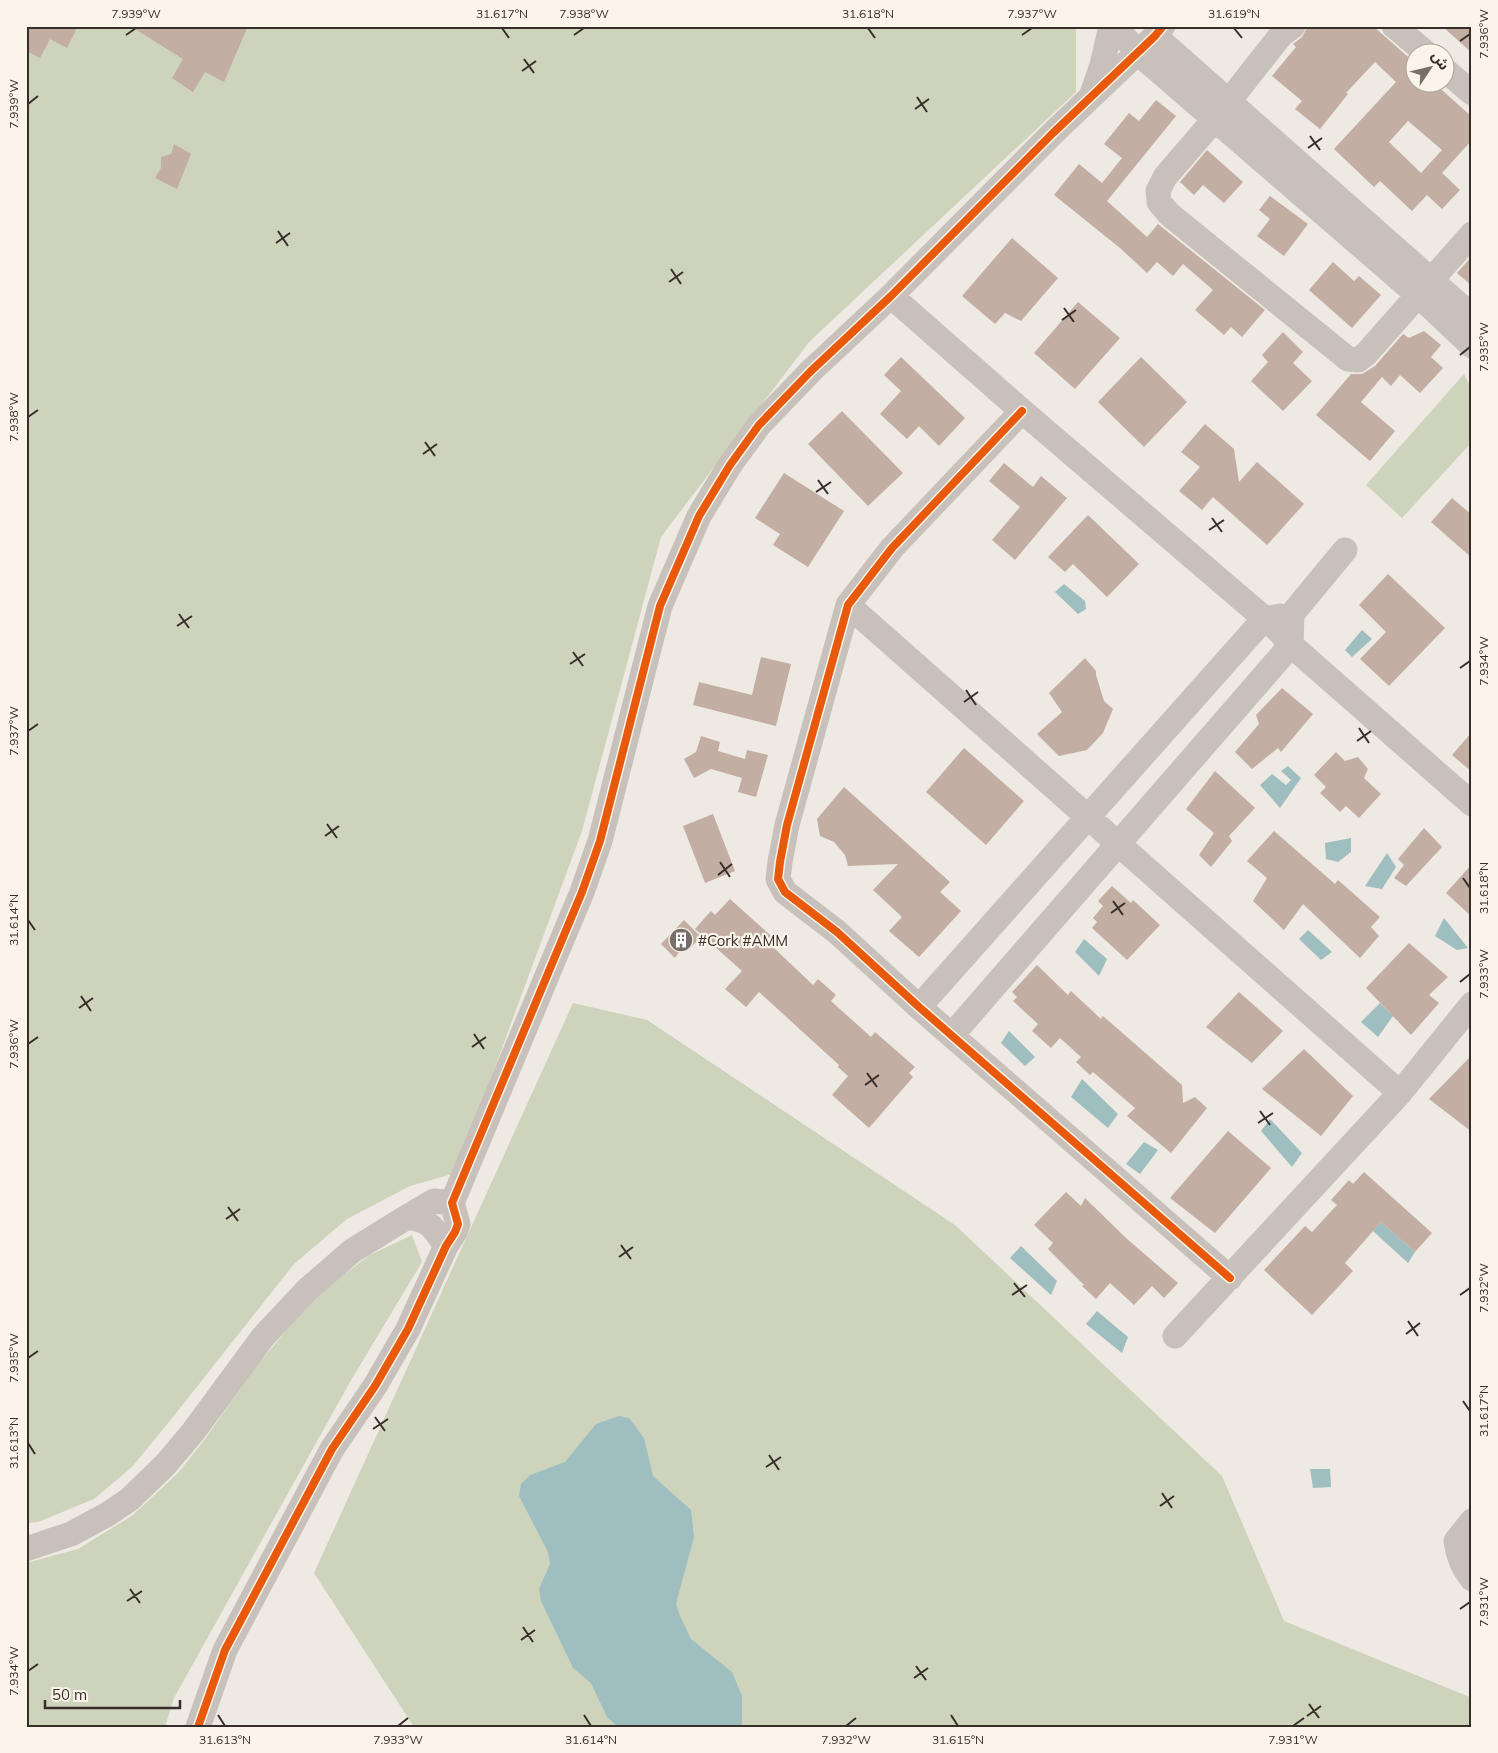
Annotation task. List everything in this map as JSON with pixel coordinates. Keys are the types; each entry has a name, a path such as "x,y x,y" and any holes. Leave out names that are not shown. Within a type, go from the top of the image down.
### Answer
{"street":[{"path":"1092,95 1111,26"},
{"path":"1115,26 1152,38 1222,110 1425,288 1472,346"},
{"path":"1293,26 1281,35 1222,110 1165,177 1158,191 1159,202 1169,214 1348,359 1358,360 1366,354 1472,234"},
{"path":"1394,26 1412,42"},
{"path":"198,1727 225,1650 324,1464 408,1329 446,1246 455,1232 458,1224 452,1203 585,884 610,806 660,606 699,516 730,464 759,425 811,371 891,296 1092,95 1152,38"},
{"path":"1456,79 1472,93"},
{"path":"1425,288 1472,316"},
{"path":"891,296 1278,630 1291,645 1472,804"},
{"path":"1022,411 892,548 848,605 787,825 778,879 785,892 837,932 919,1007 1230,1278"},
{"path":"952,1035 1291,645 1292,614 1345,550"},
{"path":"848,605 1400,1093"},
{"path":"919,1007 1264,619 1292,614"},
{"path":"1175,1336 1400,1093 1472,1004"},
{"path":"26,1549 71,1534 108,1514 130,1499 166,1464 193,1432 263,1337 308,1290 344,1258 407,1217 434,1201 452,1203"},
{"path":"407,1217 423,1220 432,1227 446,1246"},
{"path":"1472,1522 1456,1541 1457,1554 1464,1569 1472,1579"}],"green space":[{"path":"26,26 1076,26 1076,92 809,342 661,537 582,831 456,1173 410,1186 347,1219 294,1264 132,1467 94,1499 38,1522 26,1523"},
{"path":"1464,374 1472,390 1472,442 1402,518 1366,485"},
{"path":"573,1003 647,1020 955,1225 1222,1476 1284,1621 1472,1698 1472,1727 414,1727 314,1573"},
{"path":"412,1235 422,1262 350,1382 174,1698 165,1727 26,1727 26,1563 78,1549 133,1515 178,1473 205,1439 252,1372 299,1315 331,1284 370,1255"}],"water":[{"path":"1064,584 1085,601 1086,609 1078,614 1055,592"},
{"path":"1362,630 1372,639 1352,657 1345,650"},
{"path":"1288,766 1301,778 1280,808 1260,785 1272,774 1286,785 1291,780 1281,771"},
{"path":"1351,838 1351,852 1338,862 1326,859 1325,843"},
{"path":"1387,853 1396,867 1382,889 1365,886"},
{"path":"1444,918 1468,948 1457,950 1435,936"},
{"path":"1308,930 1332,952 1321,960 1299,939"},
{"path":"1084,939 1107,959 1099,976 1075,952"},
{"path":"1380,1003 1393,1016 1378,1037 1361,1022"},
{"path":"1009,1031 1035,1057 1025,1066 1001,1043"},
{"path":"1082,1079 1118,1114 1108,1128 1071,1097"},
{"path":"1270,1119 1302,1153 1292,1167 1261,1131"},
{"path":"1144,1142 1158,1150 1140,1174 1126,1164"},
{"path":"1381,1222 1415,1252 1408,1263 1373,1231"},
{"path":"1021,1246 1057,1281 1051,1295 1010,1258"},
{"path":"1097,1311 1128,1337 1122,1353 1086,1324"},
{"path":"619,1416 629,1418 644,1438 653,1476 691,1510 694,1537 676,1604 691,1639 732,1672 742,1696 742,1727 618,1727 607,1717 591,1683 573,1668 541,1601 539,1589 550,1564 548,1552 519,1496 521,1484 530,1475 565,1462 596,1424"},
{"path":"1310,1469 1330,1469 1331,1487 1313,1488"}],"building":[{"path":"26,26 78,26 67,48 50,39 40,58 26,51"},
{"path":"130,26 248,26 224,82 205,72 193,92 172,78 183,59"},
{"path":"1308,26 1373,26 1406,55 1406,92 1444,92 1472,117 1472,140 1442,173 1460,190 1442,209 1427,195 1412,211 1380,181 1374,187 1334,149 1396,82 1375,62 1346,93 1348,94 1320,129 1295,109 1302,101 1272,76 1296,47 1293,44 1302,37","holes":["1408,121 1442,150 1421,173 1389,142"]},
{"path":"1442,26 1472,26 1472,53"},
{"path":"1156,100 1176,116 1107,201 1147,237 1158,224 1265,310 1242,337 1231,327 1224,335 1195,310 1213,290 1183,264 1173,276 1157,262 1147,273 1120,248 1054,195 1079,164 1102,183 1122,158 1104,144 1129,113 1139,121"},
{"path":"174,144 191,154 177,189 155,178 161,168 161,157 171,154"},
{"path":"1207,150 1243,182 1224,203 1203,185 1194,195 1180,182"},
{"path":"1270,196 1308,224 1284,256 1257,236 1270,219 1259,210"},
{"path":"1012,238 1058,278 1021,321 1005,313 995,324 962,296"},
{"path":"1472,256 1472,286 1457,273"},
{"path":"1333,262 1354,281 1359,276 1381,295 1352,328 1309,290"},
{"path":"1078,302 1120,338 1075,389 1034,353"},
{"path":"1424,331 1441,345 1431,357 1443,368 1420,393 1400,375 1391,386 1382,377 1361,402 1395,431 1370,461 1316,415 1351,374 1362,374 1375,366 1403,334 1409,338"},
{"path":"1283,332 1303,352 1293,363 1312,381 1283,411 1251,381 1268,362 1262,355"},
{"path":"901,357 965,418 939,446 919,426 907,439 880,414 901,391 884,375"},
{"path":"1141,357 1187,402 1144,447 1098,402"},
{"path":"842,411 903,473 868,506 808,444"},
{"path":"1205,424 1234,449 1239,482 1257,462 1304,504 1267,545 1213,497 1202,510 1179,491 1200,467 1181,452"},
{"path":"1004,463 1033,487 1041,476 1067,498 1015,560 992,540 1020,507 989,481"},
{"path":"784,473 844,511 808,567 773,545 780,534 755,518"},
{"path":"1452,498 1472,515 1472,558 1431,522"},
{"path":"1088,515 1139,564 1107,597 1073,564 1065,572 1048,557"},
{"path":"1388,574 1445,628 1389,686 1360,659 1386,632 1359,605"},
{"path":"761,657 791,664 776,726 693,705 699,682 752,695"},
{"path":"1085,658 1096,671 1104,701 1113,709 1103,733 1087,750 1059,756 1037,734 1062,712 1049,693"},
{"path":"1282,688 1313,714 1281,752 1278,748 1252,769 1235,752 1259,724 1256,715"},
{"path":"1472,732 1472,772 1452,755"},
{"path":"701,736 720,742 718,751 745,759 747,750 768,755 756,797 738,792 742,778 711,769 694,778 684,759 696,752"},
{"path":"964,748 1024,801 986,845 926,792"},
{"path":"1336,752 1345,761 1358,757 1368,769 1364,778 1381,794 1359,818 1346,806 1340,812 1320,793 1326,787 1314,775"},
{"path":"1215,771 1255,808 1229,836 1232,841 1211,867 1199,855 1214,833 1186,809"},
{"path":"844,787 950,882 940,892 961,911 919,957 889,931 902,917 873,890 898,864 848,866 845,855 834,842 820,836 817,819"},
{"path":"713,814 735,871 705,883 683,826"},
{"path":"1424,828 1442,847 1406,886 1394,878 1404,865 1398,859"},
{"path":"1274,831 1335,884 1338,880 1380,917 1371,927 1379,936 1360,958 1303,904 1284,930 1253,901 1267,878 1247,861"},
{"path":"1472,864 1472,917 1446,893"},
{"path":"1112,886 1131,903 1133,900 1160,925 1127,960 1092,928 1097,922 1093,918 1103,906 1098,901"},
{"path":"730,899 779,943 774,948 813,985 818,979 836,995 831,1001 871,1037 875,1032 915,1067 909,1073 913,1077 869,1128 832,1095 848,1076 838,1067 839,1065 759,992 746,1007 725,989 742,971 695,929 711,911 715,915"},
{"name":"#Cork #AMM","path":"684,920 701,937 688,950 683,946 675,958 661,944"},
{"path":"1409,943 1448,977 1429,995 1439,1003 1411,1035 1366,988"},
{"path":"1037,965 1068,995 1071,991 1101,1019 1103,1016 1182,1085 1183,1103 1195,1097 1207,1108 1171,1153 1127,1116 1135,1108 1093,1072 1090,1075 1076,1062 1081,1057 1060,1038 1051,1048 1032,1031 1038,1024 1013,1001 1017,997 1012,992"},
{"path":"1239,992 1283,1031 1252,1063 1206,1027"},
{"path":"1304,1049 1353,1096 1321,1136 1262,1089"},
{"path":"1472,1055 1472,1132 1429,1099"},
{"path":"1228,1131 1271,1168 1215,1233 1170,1198"},
{"path":"1364,1172 1432,1233 1415,1252 1381,1222 1345,1263 1353,1271 1312,1315 1264,1270 1305,1226 1312,1232 1337,1205 1331,1200 1349,1180 1353,1184"},
{"path":"1066,1192 1081,1206 1085,1198 1126,1238 1178,1283 1164,1298 1152,1286 1134,1305 1110,1283 1096,1299 1082,1286 1084,1285 1048,1249 1053,1243 1034,1225"}],"cycle path":[{"path":"198,1727 225,1650 332,1449 375,1386 408,1329 446,1246 455,1232 458,1224 452,1203 582,892 600,841 660,606 699,516 730,465 759,425 811,371 891,296 1053,133 1155,36 1163,26"},
{"path":"1022,411 892,548 848,605 787,825 778,879 785,892 837,932 919,1007 1230,1278"}],"place":[{"name":"#Cork #AMM","path":"681,940"}]}
